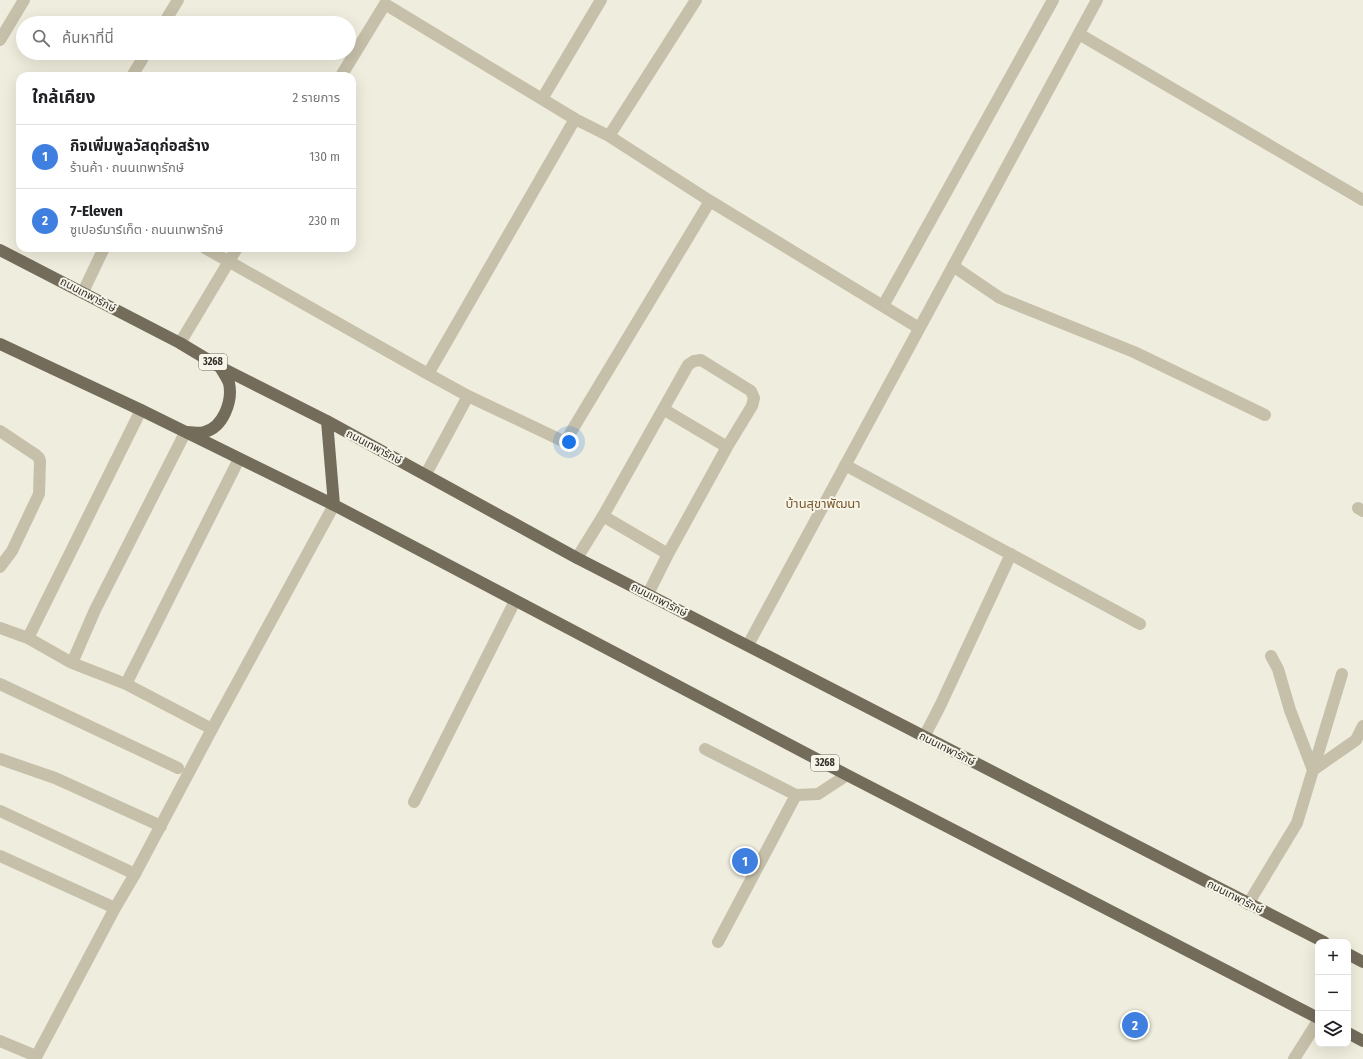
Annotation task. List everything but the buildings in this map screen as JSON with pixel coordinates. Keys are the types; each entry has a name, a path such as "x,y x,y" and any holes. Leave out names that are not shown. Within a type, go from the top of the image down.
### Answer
{"main road":[{"name":"ถนนเทพารักษ์","path":"0,250 83,292 220,367 327,421 577,558 1318,939"},
{"name":"3268","path":"0,344 141,410 334,505 847,775 1315,1018"},
{"path":"185,432 204,432 212,428 221,420 230,398 229,383 220,367"},
{"path":"327,421 334,505"},
{"path":"1351,956 1363,962"},
{"path":"1351,1035 1363,1041"}],"street":[{"path":"0,40 24,0"},
{"path":"168,16 178,0"},
{"path":"542,99 601,0"},
{"path":"609,136 696,0"},
{"path":"883,306 1053,0"},
{"path":"748,645 1097,0"},
{"path":"356,48 381,2 542,99 609,136 710,201 919,328"},
{"path":"1078,34 1363,200"},
{"path":"134,72 142,60"},
{"path":"343,72 350,60"},
{"path":"428,374 575,118"},
{"path":"212,252 468,396 565,442 710,201"},
{"path":"83,292 102,252"},
{"path":"180,344 235,252"},
{"path":"953,266 1000,298 1134,352 1265,415"},
{"path":"577,558 603,516 688,365 694,361 701,360 751,391 754,398 752,406 727,447 668,554 648,594"},
{"path":"426,474 468,396"},
{"path":"28,638 141,410"},
{"path":"663,410 727,447"},
{"path":"0,432 36,455 40,462 39,494 12,551 0,566"},
{"path":"72,663 95,610 185,432"},
{"path":"126,684 239,459"},
{"path":"845,465 1140,624"},
{"path":"0,1041 36,1057 115,908 135,874 334,505"},
{"path":"603,516 668,554"},
{"path":"924,737 1011,554"},
{"path":"414,802 515,601"},
{"path":"0,628 28,638 72,663 126,684 212,729"},
{"path":"1271,656 1278,669 1290,710 1314,770"},
{"path":"1248,904 1297,823 1342,674"},
{"path":"0,684 178,768"},
{"path":"1314,770 1356,740 1363,726"},
{"path":"705,749 796,795 818,794 847,775"},
{"path":"0,759 54,778 161,826"},
{"path":"718,942 796,795"},
{"path":"0,811 135,874"},
{"path":"0,856 115,908"},
{"path":"1294,1059 1315,1025"}],"place":[{"name":"กิจเพิ่มพูลวัสดุก่อสร้าง","path":"745,861"},
{"name":"7-Eleven","path":"1135,1025"}],"district":[{"name":"บ้านสุขาพัฒนา","path":"823,503"}]}
